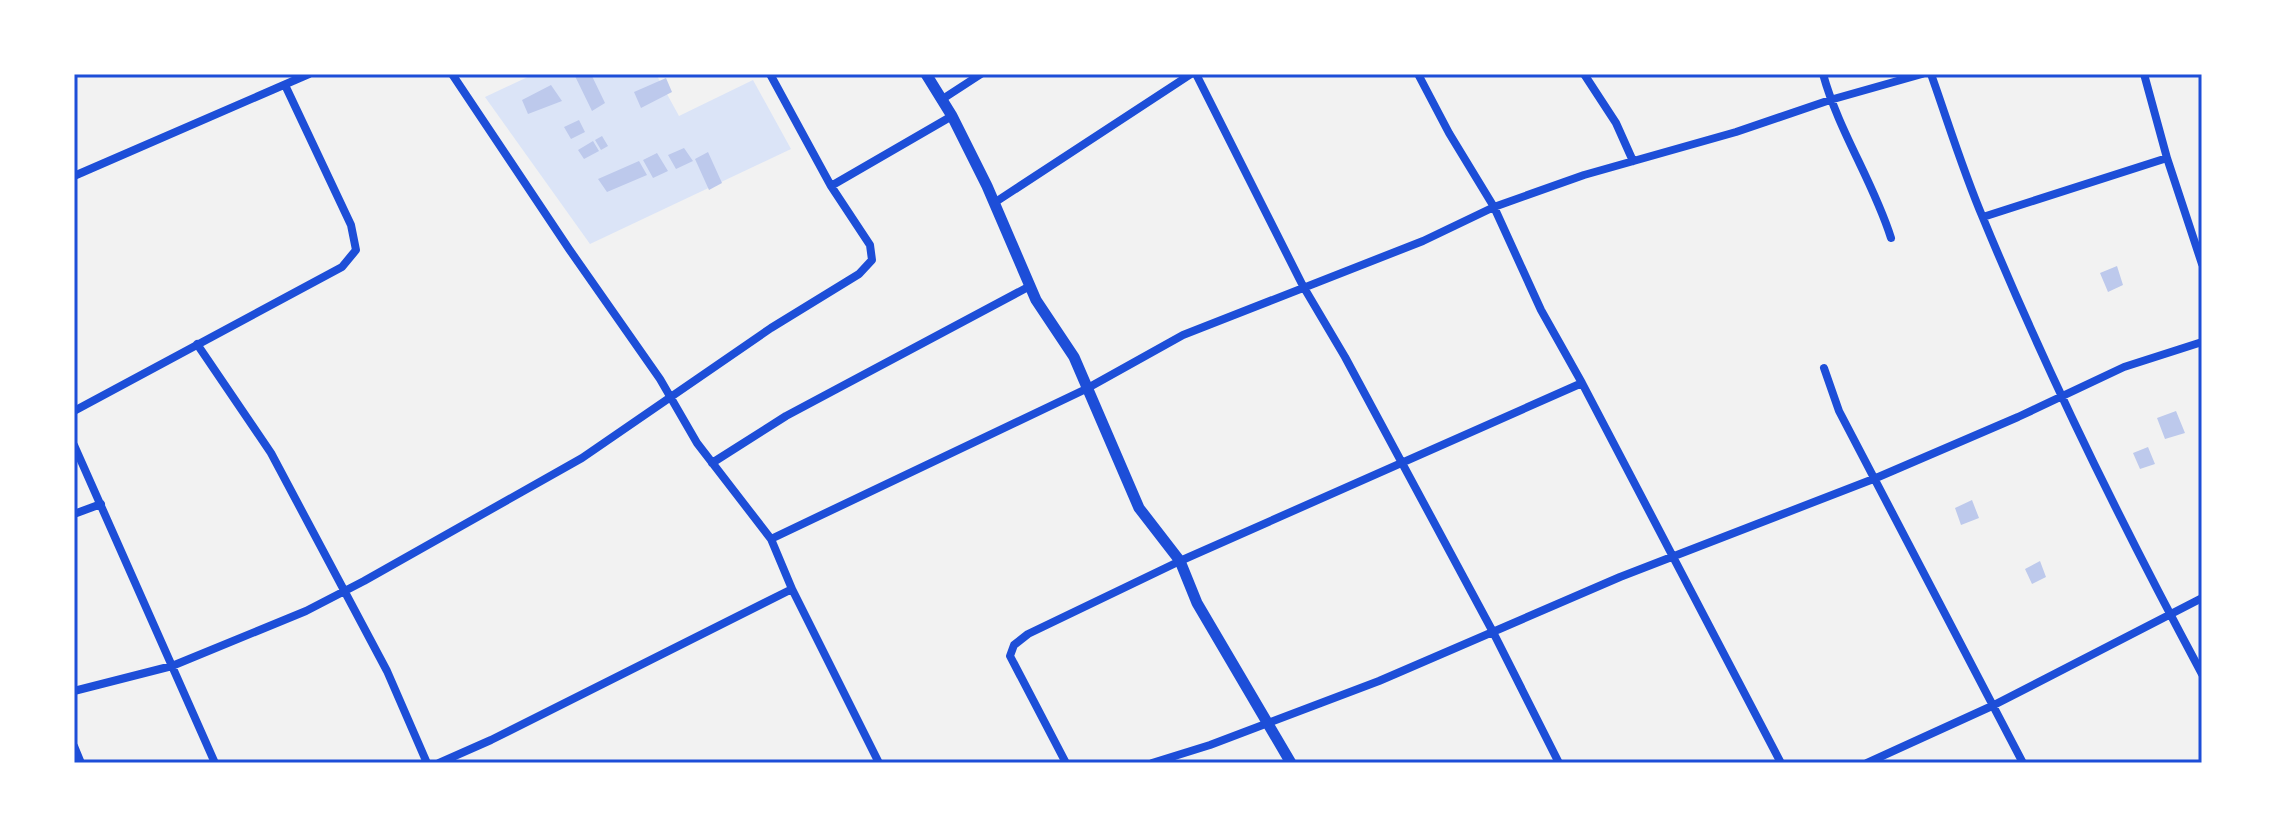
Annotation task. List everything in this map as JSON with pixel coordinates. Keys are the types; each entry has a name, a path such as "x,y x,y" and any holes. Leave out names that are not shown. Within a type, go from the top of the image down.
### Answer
{"main road":[{"path":"926,74 952,116 1036,300 1074,357 1139,508 1180,561 1197,603 1291,763"}],"street":[{"path":"74,176 309,74"},
{"path":"452,74 670,397 697,443 771,539 792,589 879,763"},
{"path":"74,691 172,666 306,611 472,522 582,458 771,328 859,274 872,260 870,245 831,186 770,74"},
{"path":"941,100 981,74"},
{"path":"994,203 1194,74 1303,286 1345,357 1493,632 1559,763"},
{"path":"1418,74 1494,207 1541,310 1781,763"},
{"path":"1584,74 1616,123 1633,161"},
{"path":"1823,74 1830,100 1882,211 1891,238"},
{"path":"771,539 1086,389 1183,335 1423,241 1494,207 1584,175 1922,74"},
{"path":"1931,74 1983,217 2061,397 2202,674"},
{"path":"2144,74 2167,158 2202,264"},
{"path":"74,411 342,267 356,250 351,225 285,85"},
{"path":"831,186 952,116"},
{"path":"1983,217 2167,158"},
{"path":"712,463 786,416 1030,286"},
{"path":"1152,763 1379,681 1620,577 1876,478 2124,367 2202,342"},
{"path":"197,344 271,453 387,671 427,763"},
{"path":"1824,368 1839,411 2023,763"},
{"path":"1066,763 1010,656 1014,645 1028,634 1180,561 1582,383"},
{"path":"74,445 215,763"},
{"path":"74,514 101,504"},
{"path":"439,763 792,589"},
{"path":"1867,763 1992,706 2202,598"},
{"path":"74,746 79,762"}],"shaded area":[{"path":"534,74 656,74 679,116 753,80 791,149 590,244 485,97"}],"building":[{"path":"574,74 591,74 605,103 592,111"},
{"path":"666,78 672,92 641,108 634,92"},
{"path":"551,85 562,101 528,114 522,100"},
{"path":"579,120 585,132 571,139 564,127"},
{"path":"602,136 608,146 601,150 595,140"},
{"path":"593,141 599,151 584,159 578,150"},
{"path":"684,148 693,161 676,169 668,155"},
{"path":"708,152 722,183 709,190 695,159"},
{"path":"657,153 668,171 653,178 643,160"},
{"path":"639,161 647,175 607,192 598,179"},
{"path":"2117,266 2123,285 2108,292 2100,273"},
{"path":"2176,411 2185,433 2165,439 2157,418"},
{"path":"2148,447 2155,464 2140,469 2133,453"},
{"path":"1972,500 1979,518 1961,525 1955,508"},
{"path":"2040,561 2046,577 2032,584 2025,569"}]}
